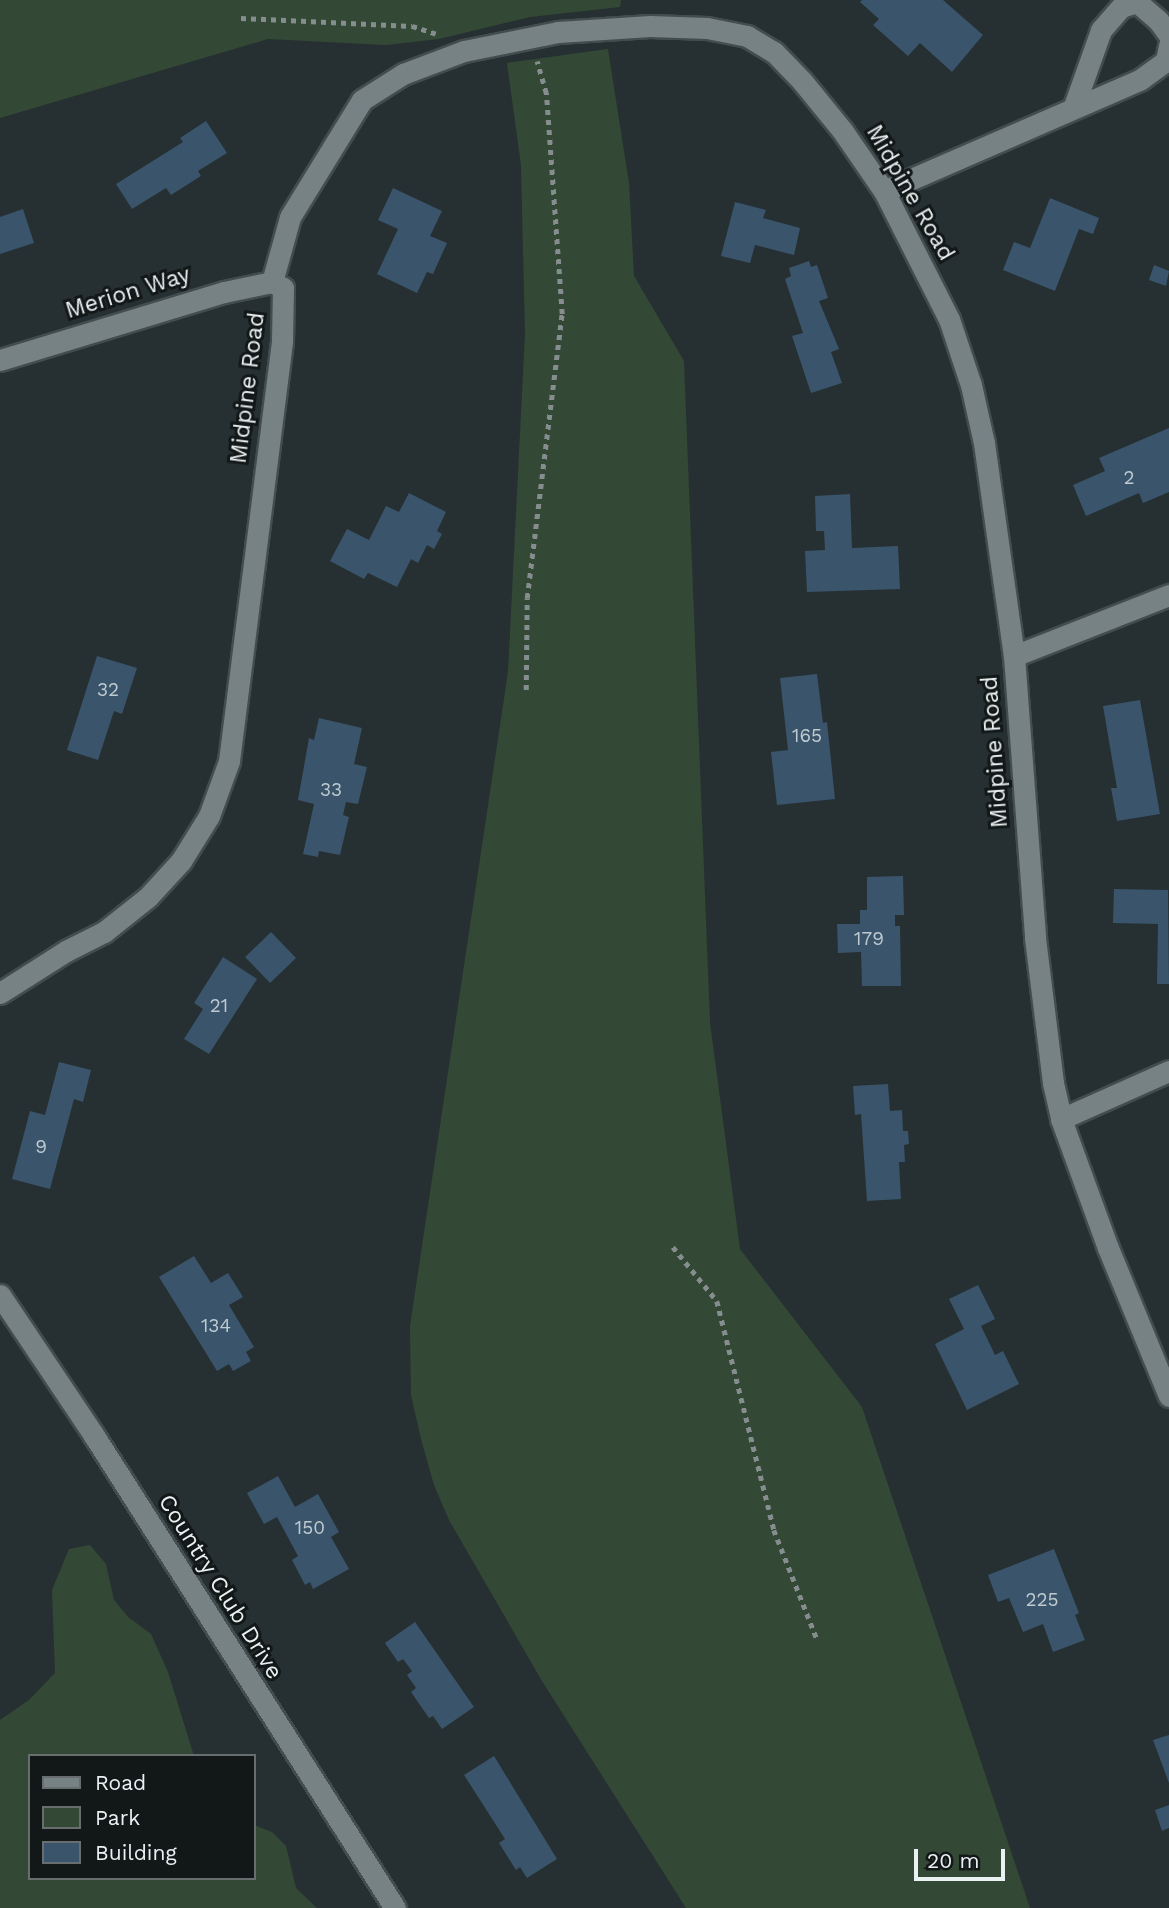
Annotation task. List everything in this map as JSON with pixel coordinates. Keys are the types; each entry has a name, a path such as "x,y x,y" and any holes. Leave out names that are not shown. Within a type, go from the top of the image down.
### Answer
{"street":[{"path":"1073,106 1101,30 1121,7 1137,2 1149,10 1169,35"},
{"name":"Midpine Road","path":"0,993 66,951 104,932 148,897 181,861 209,816 229,761 282,341 283,288 272,282 290,217 362,100 403,74 477,48 558,32 650,26 707,28 747,36 774,52 802,81 842,130 884,191 948,319 971,384 995,505 1014,656 1035,938 1061,1119 1133,1311 1169,1396"},
{"path":"884,191 1152,72 1166,61 1169,45"},
{"name":"Merion Way","path":"0,360 224,292 272,282"},
{"path":"1014,656 1169,595"},
{"path":"1061,1119 1108,1095 1169,1071"},
{"name":"Country Club Drive","path":"0,1295 93,1433 394,1908"}],"path":[{"path":"241,18 412,26 477,48"},
{"path":"526,690 527,598 562,314 546,93 529,38"},
{"path":"673,1247 717,1301 774,1530 817,1639"}],"green space":[{"path":"0,0 621,0 620,7 530,17 439,39 386,45 268,39 0,118"},
{"path":"608,49 629,183 634,276 684,361 710,1023 740,1249 862,1407 1030,1908 686,1908 542,1681 449,1520 434,1485 411,1395 410,1326 508,672 525,334 521,165 507,63"},
{"path":"90,1545 106,1564 114,1600 128,1617 151,1634 168,1672 193,1754 28,1754 28,1880 256,1880 256,1826 272,1832 286,1846 296,1888 317,1908 0,1908 0,1720 29,1700 55,1673 52,1590 69,1549"}],"building":[{"path":"943,0 983,35 952,72 920,43 908,56 873,25 879,19 860,2"},
{"path":"206,121 227,153 198,171 201,176 171,195 166,188 132,209 116,184 183,142 180,138"},
{"path":"393,188 442,211 430,236 447,243 433,274 427,272 417,293 377,274 398,229 378,220"},
{"path":"1050,198 1099,218 1093,234 1079,229 1055,291 1003,270 1014,242 1030,248"},
{"path":"735,202 766,210 763,218 800,228 794,255 755,245 750,263 721,256"},
{"path":"23,209 34,243 0,254 0,217"},
{"path":"809,261 811,267 817,265 828,298 819,301 839,349 831,352 842,383 811,393 792,336 803,333 785,279 791,276 789,268"},
{"path":"1154,265 1169,271 1166,286 1149,280"},
{"path":"1169,428 1169,492 1143,503 1139,493 1086,516 1073,485 1105,471 1099,458"},
{"path":"409,493 446,512 437,531 442,534 434,549 427,545 418,563 411,559 397,587 368,573 364,579 330,561 347,529 369,540 386,506 399,512"},
{"path":"850,494 852,548 898,546 900,589 807,592 805,551 825,550 824,531 816,531 815,496"},
{"path":"97,656 137,668 122,714 114,711 98,760 67,750"},
{"path":"817,674 823,723 827,722 835,799 777,805 771,752 788,750 780,678"},
{"path":"1140,700 1160,814 1117,821 1111,788 1117,788 1103,706"},
{"path":"319,718 362,728 354,764 367,767 358,804 346,802 343,815 349,817 340,855 319,851 318,857 303,854 314,804 298,800 309,738 314,740"},
{"path":"903,876 904,915 895,915 895,926 900,926 901,986 862,986 861,952 838,953 837,924 860,924 860,910 867,910 867,877"},
{"path":"1114,889 1168,890 1169,984 1157,984 1158,924 1113,923"},
{"path":"271,932 296,958 270,983 245,957"},
{"path":"223,957 257,979 209,1054 184,1039 203,1009 194,1003"},
{"path":"59,1062 91,1070 83,1102 74,1099 50,1189 12,1179 30,1111 45,1115"},
{"path":"888,1084 890,1111 902,1110 903,1131 908,1131 909,1144 904,1145 905,1162 899,1162 901,1199 867,1201 861,1114 855,1115 853,1086"},
{"path":"194,1256 211,1283 228,1273 243,1297 229,1305 254,1347 246,1352 251,1361 233,1371 229,1364 217,1371 159,1277"},
{"path":"978,1285 995,1319 981,1326 995,1355 1003,1351 1019,1384 967,1410 935,1344 964,1329 949,1299"},
{"path":"278,1476 295,1507 318,1494 339,1532 331,1537 349,1569 313,1589 310,1582 305,1585 292,1560 298,1556 277,1517 264,1524 247,1493"},
{"path":"1054,1549 1079,1613 1075,1615 1085,1640 1053,1652 1043,1624 1023,1632 1009,1598 998,1602 988,1575"},
{"path":"415,1622 474,1707 442,1729 433,1716 429,1718 411,1692 416,1688 407,1675 412,1671 403,1659 398,1662 385,1643"},
{"path":"1169,1735 1169,1783 1153,1740"},
{"path":"494,1756 557,1859 527,1878 520,1867 516,1870 499,1843 505,1839 464,1775"},
{"path":"1169,1805 1169,1828 1162,1831 1155,1810"}]}
